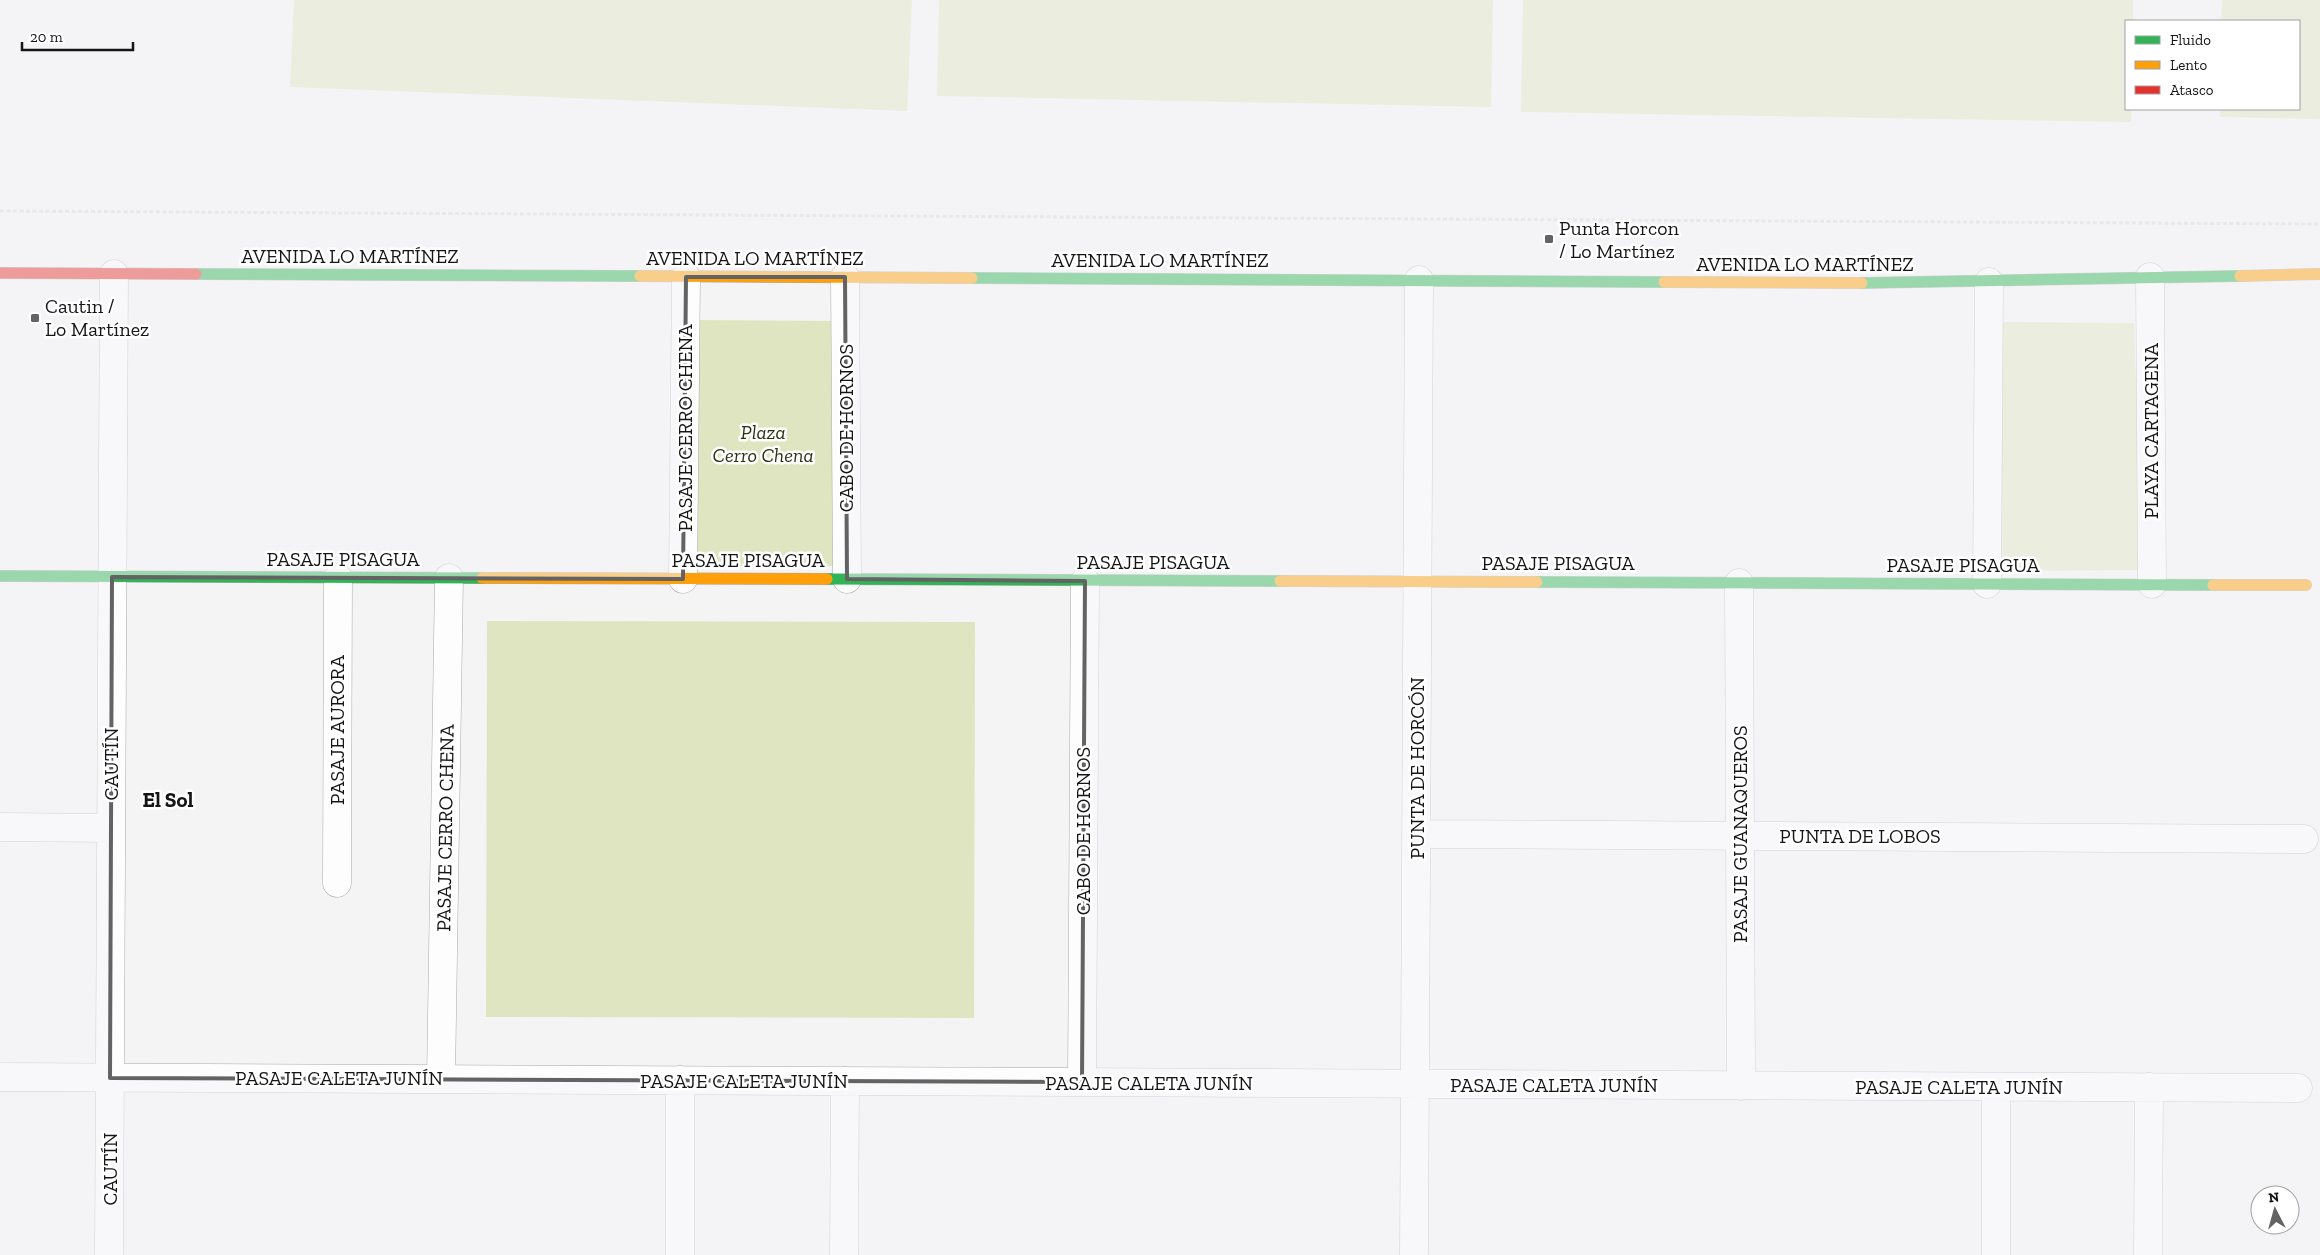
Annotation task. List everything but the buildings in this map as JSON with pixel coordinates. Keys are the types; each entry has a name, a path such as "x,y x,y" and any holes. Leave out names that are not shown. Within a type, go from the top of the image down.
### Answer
{"street":[{"name":"AVENIDA LO MARTÍNEZ","path":"0,273 1886,284 2320,274"},
{"name":"CAUTÍN","path":"109,1255 114,274"},
{"name":"PASAJE CERRO CHENA","path":"683,579 686,277"},
{"name":"CABO DE HORNOS","path":"845,277 847,579"},
{"name":"PLAYA CARTAGENA","path":"2150,278 2152,584"},
{"name":"PUNTA DE HORCÓN","path":"1414,1255 1419,280"},
{"path":"1987,584 1989,282"},
{"name":"PASAJE PISAGUA","path":"0,576 2306,585"},
{"name":"PASAJE AURORA","path":"337,882 338,578"},
{"name":"PASAJE CERRO CHENA","path":"441,1079 450,578"},
{"name":"CABO DE HORNOS","path":"1082,1082 1084,580"},
{"name":"PASAJE GUANAQUEROS","path":"1739,583 1741,1086"},
{"path":"0,827 111,828"},
{"name":"PUNTA DE LOBOS","path":"1417,834 2304,839"},
{"name":"PASAJE CALETA JUNÍN","path":"0,1077 2298,1088"},
{"path":"680,1080 680,1255"},
{"path":"844,1255 845,1081"},
{"path":"1996,1087 1996,1255"},
{"path":"2148,1255 2149,1087"}],"path":[{"path":"0,211 2320,224"}],"highlighted area":[{"path":"686,277 845,277 847,579 1085,581 1082,1082 110,1078 112,577 683,579"}],"green space":[{"path":"294,0 912,0 907,111 290,87"},
{"path":"939,0 1493,0 1491,107 937,96"},
{"path":"1523,0 2133,0 2133,20 2125,20 2125,110 2131,110 2131,122 1521,112"},
{"path":"2222,0 2320,0 2320,119 2220,117 2220,110 2300,110 2300,20 2221,20"},
{"name":"Plaza Cerro Chena","path":"692,320 836,321 835,566 690,566"},
{"path":"1999,322 2134,323 2142,570 2003,571"},
{"path":"487,621 975,622 974,1018 486,1017"}],"traffic: fast":[{"path":"196,274 640,276"},
{"path":"1862,283 2240,276"},
{"path":"972,278 1664,282"},
{"path":"0,576 482,578"},
{"path":"827,579 1280,581"},
{"path":"1537,582 2213,585"}],"traffic: slow":[{"path":"2240,276 2320,274"},
{"path":"640,276 972,278"},
{"path":"1664,282 1862,283"},
{"path":"482,578 827,579"},
{"path":"1280,581 1537,582"},
{"path":"2213,585 2306,585"}],"traffic: jam":[{"path":"0,273 196,274"}],"place":[{"name":"Punta Horcon / Lo Martínez","path":"1549,239"},
{"name":"Cautin / Lo Martínez","path":"35,318"}],"district":[{"name":"El Sol","path":"168,800"}]}
